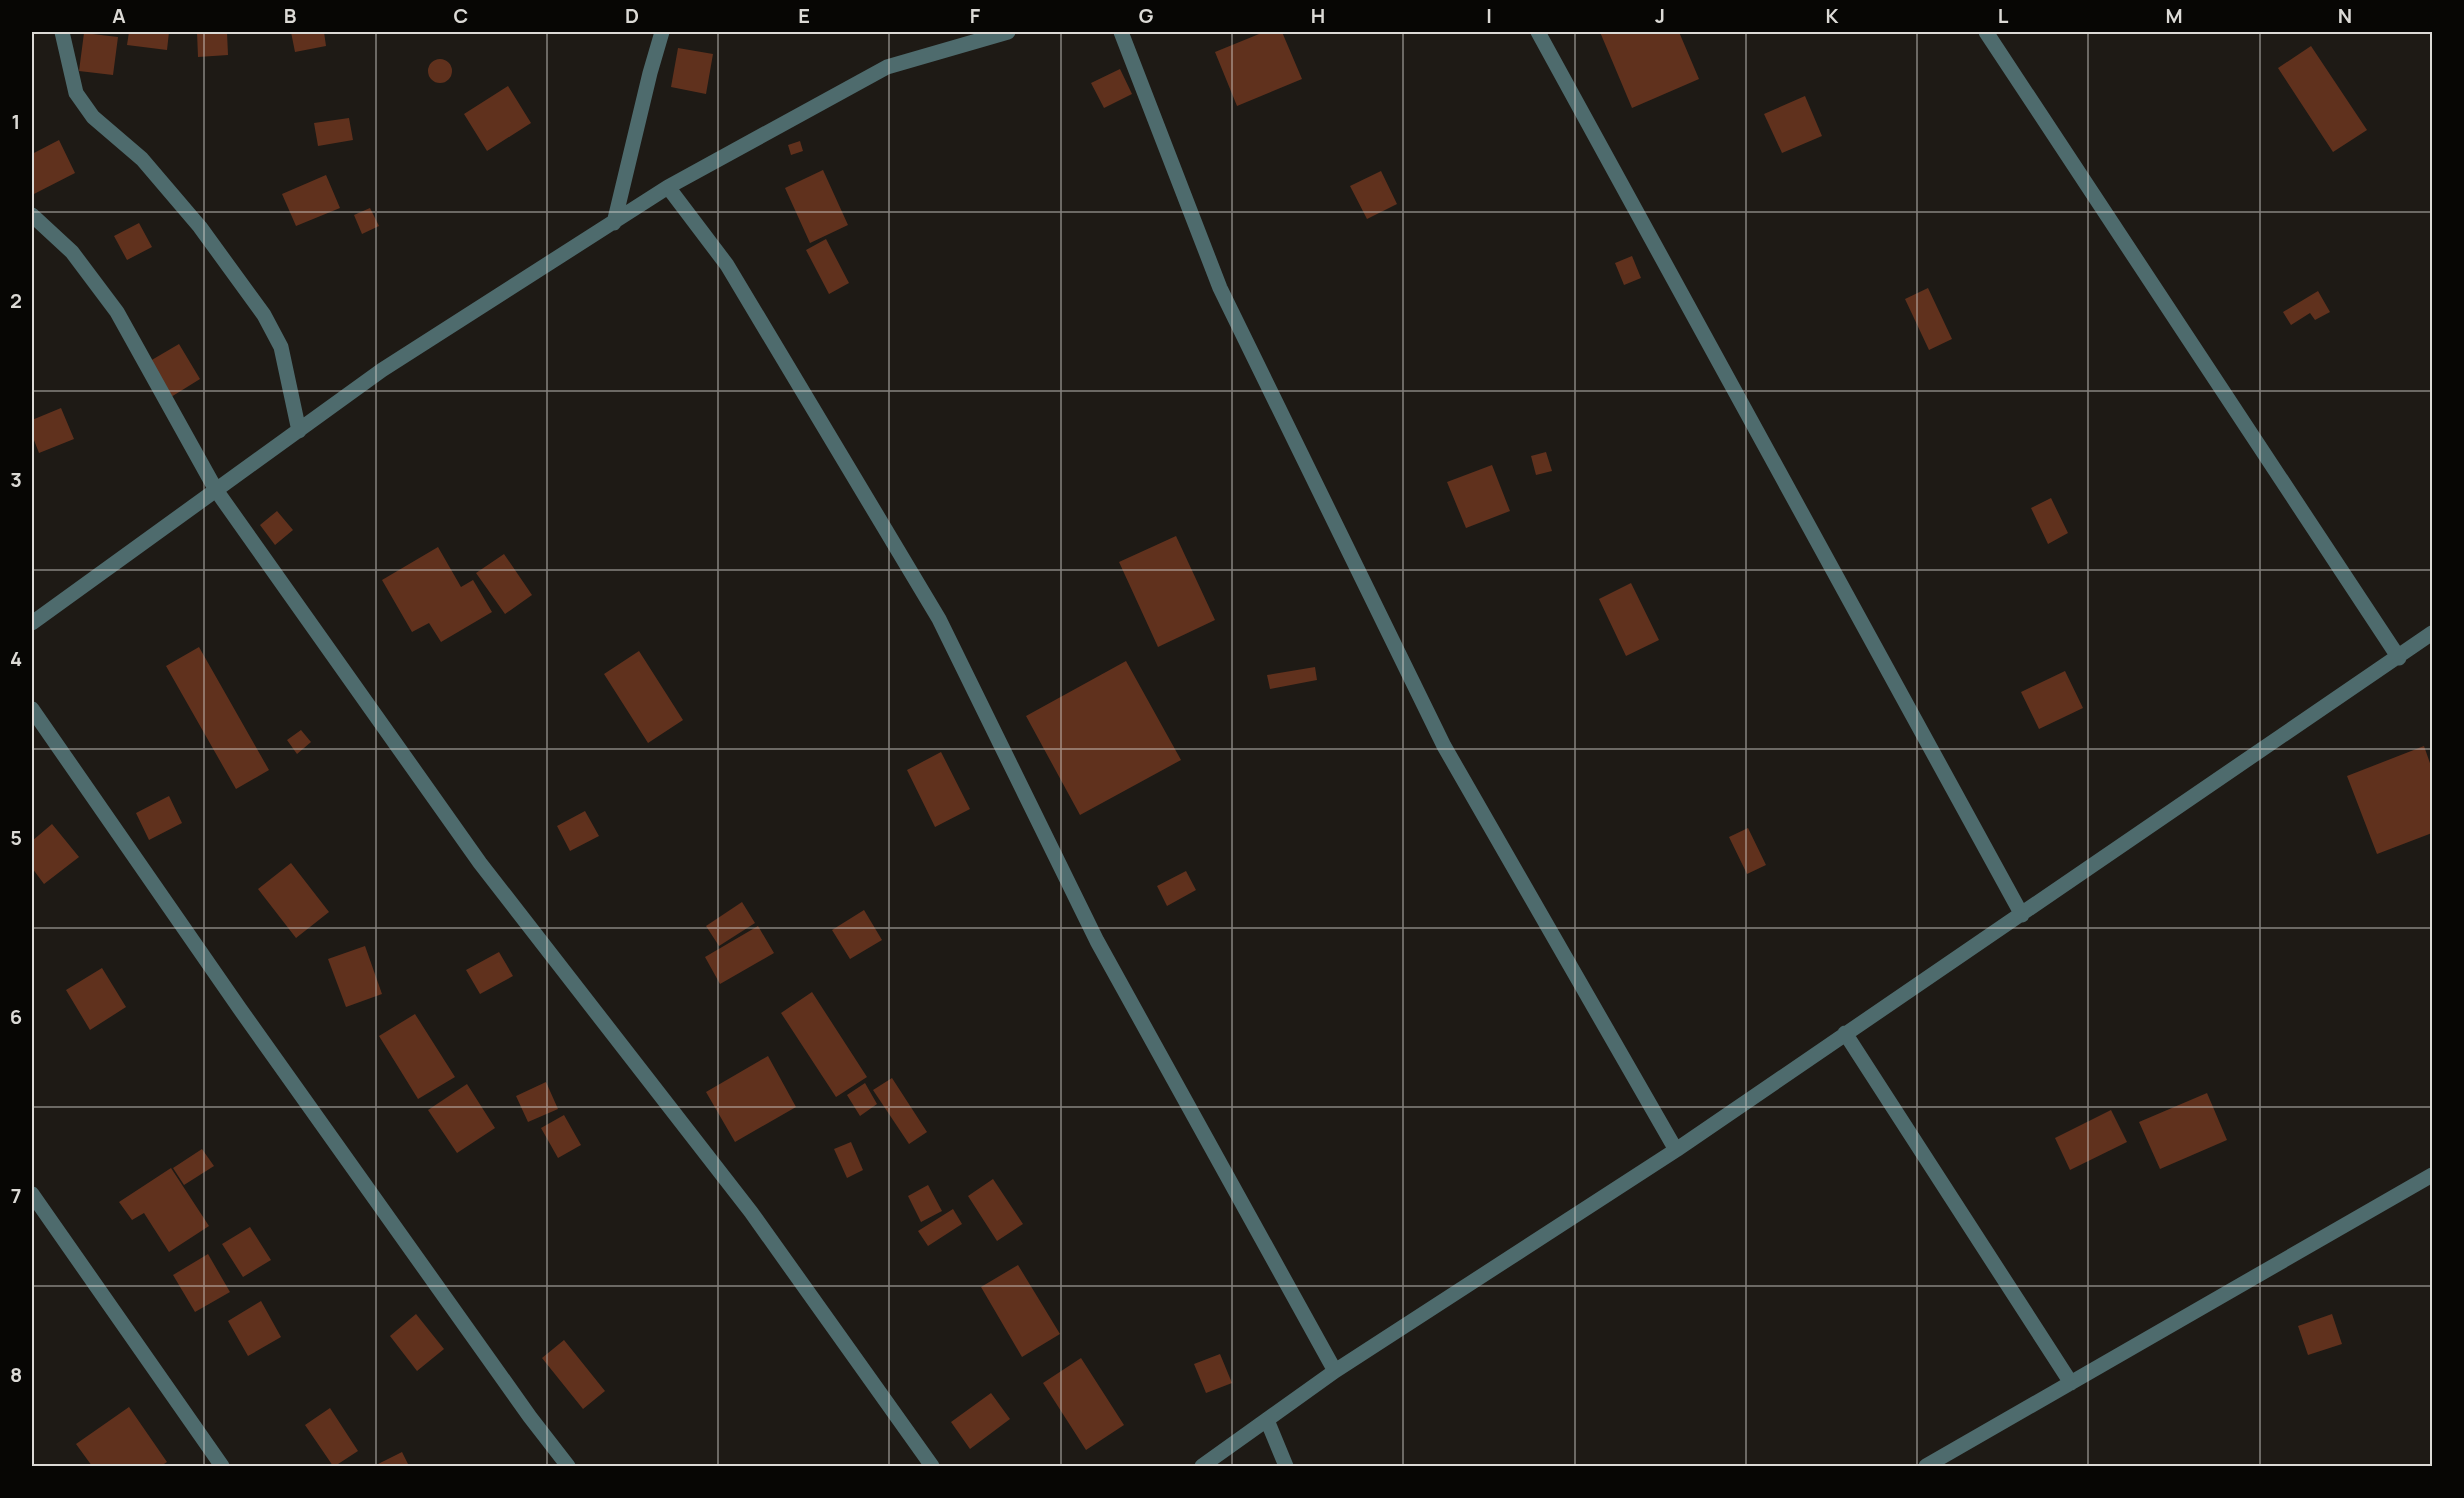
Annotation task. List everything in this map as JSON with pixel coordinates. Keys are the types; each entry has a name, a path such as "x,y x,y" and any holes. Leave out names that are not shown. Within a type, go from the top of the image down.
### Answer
{"street":[{"path":"62,32 76,93 87,109 149,167 200,227 264,315 281,347 299,431"},
{"path":"614,223 662,32"},
{"path":"32,623 382,370 668,187 887,67 1008,32"},
{"path":"1122,32 1220,288 1444,746 1676,1150"},
{"path":"1538,32 2022,915"},
{"path":"1986,32 2399,658"},
{"path":"668,187 727,266 939,620 1097,941 1335,1371"},
{"path":"32,215 72,252 117,312 216,490 480,863 751,1212 933,1467"},
{"path":"1202,1467 1335,1371 1676,1150 2433,633"},
{"path":"32,709 247,1019 568,1467"},
{"path":"1845,1034 2071,1383"},
{"path":"1926,1467 2433,1175"},
{"path":"32,1194 222,1467"},
{"path":"1267,1420 1286,1467"}],"building":[{"path":"129,32 169,32 167,50 127,45"},
{"path":"197,32 227,32 228,55 198,57"},
{"path":"291,32 324,32 326,46 295,52"},
{"path":"1264,32 1282,32 1302,79 1237,106 1215,52"},
{"path":"1600,32 1679,32 1699,79 1632,108"},
{"path":"84,33 118,37 113,75 79,71"},
{"path":"2311,46 2367,130 2333,152 2278,68"},
{"path":"678,48 713,54 706,94 671,87"},
{"path":"440,59 448,63 452,71 448,79 440,83 432,79 428,71 432,63"},
{"path":"1120,69 1132,94 1104,108 1091,83"},
{"path":"508,86 531,123 487,151 464,114"},
{"path":"1805,96 1822,136 1782,153 1764,114"},
{"path":"349,118 353,140 318,146 314,123"},
{"path":"59,140 75,173 32,195 32,154"},
{"path":"800,141 803,151 791,155 788,145"},
{"path":"823,170 848,225 810,243 785,188"},
{"path":"1381,171 1397,204 1367,219 1350,186"},
{"path":"326,175 340,208 296,226 282,194"},
{"path":"370,208 379,226 362,234 354,215"},
{"path":"139,223 152,247 127,260 114,236"},
{"path":"826,239 849,283 829,294 806,250"},
{"path":"1632,256 1641,278 1624,285 1615,263"},
{"path":"1928,288 1952,339 1929,350 1905,299"},
{"path":"2318,291 2330,312 2315,320 2310,313 2291,325 2283,312"},
{"path":"179,344 200,379 171,397 150,361"},
{"path":"61,408 74,439 39,453 32,435 32,420"},
{"path":"1546,452 1552,471 1536,475 1531,456"},
{"path":"1492,465 1510,511 1466,528 1447,482"},
{"path":"2051,498 2068,533 2048,544 2031,508"},
{"path":"277,511 293,530 275,545 260,525"},
{"path":"1176,536 1215,620 1158,647 1119,562"},
{"path":"438,547 461,587 473,580 492,612 441,642 429,623 412,632 382,580"},
{"path":"504,554 532,595 505,614 476,573"},
{"path":"1631,583 1659,640 1626,656 1599,599"},
{"path":"199,647 269,770 236,789 166,666"},
{"path":"639,651 683,720 648,743 604,674"},
{"path":"1126,661 1181,760 1080,815 1026,716"},
{"path":"1315,667 1317,680 1270,689 1267,675"},
{"path":"2065,671 2083,708 2039,729 2021,692"},
{"path":"301,730 311,742 297,754 287,740"},
{"path":"2424,746 2432,769 2432,833 2377,854 2347,776"},
{"path":"941,752 970,809 935,827 907,770"},
{"path":"169,796 182,823 149,840 136,813"},
{"path":"585,811 599,836 570,851 557,826"},
{"path":"52,824 79,857 44,884 32,868 32,841"},
{"path":"1748,828 1766,865 1747,874 1729,837"},
{"path":"291,863 329,912 296,938 258,889"},
{"path":"1186,871 1196,890 1167,906 1157,886"},
{"path":"742,902 755,923 719,946 706,926"},
{"path":"864,910 882,940 850,959 832,930"},
{"path":"758,926 774,953 720,984 705,957"},
{"path":"365,946 382,994 346,1007 328,959"},
{"path":"499,952 513,976 480,994 466,970"},
{"path":"102,968 126,1007 90,1030 66,990"},
{"path":"812,992 867,1077 836,1097 781,1013"},
{"path":"415,1014 455,1077 418,1099 379,1036"},
{"path":"768,1056 796,1107 735,1142 706,1092"},
{"path":"892,1078 927,1132 909,1144 873,1090"},
{"path":"546,1082 558,1109 528,1122 516,1096"},
{"path":"865,1083 877,1104 860,1116 847,1095"},
{"path":"467,1084 495,1128 457,1153 428,1110"},
{"path":"2207,1093 2227,1140 2160,1169 2139,1122"},
{"path":"2111,1110 2127,1142 2070,1170 2055,1138"},
{"path":"564,1115 581,1145 558,1158 541,1128"},
{"path":"851,1142 863,1170 847,1178 834,1149"},
{"path":"202,1149 214,1166 184,1185 173,1168"},
{"path":"171,1168 209,1226 169,1252 144,1213 132,1220 119,1202"},
{"path":"993,1179 1023,1224 997,1241 968,1196"},
{"path":"928,1185 942,1211 921,1222 908,1196"},
{"path":"953,1209 962,1224 928,1246 918,1231"},
{"path":"250,1227 271,1260 243,1277 222,1244"},
{"path":"208,1254 230,1292 195,1312 173,1275"},
{"path":"1018,1265 1060,1334 1022,1357 981,1287"},
{"path":"261,1301 281,1337 248,1356 228,1321"},
{"path":"416,1314 444,1349 417,1371 390,1336"},
{"path":"2332,1314 2342,1344 2308,1355 2298,1326"},
{"path":"564,1340 605,1391 583,1409 542,1358"},
{"path":"1220,1354 1232,1383 1206,1393 1194,1364"},
{"path":"1081,1358 1124,1425 1086,1450 1043,1383"},
{"path":"991,1393 1010,1419 970,1449 951,1422"},
{"path":"129,1407 167,1462 161,1466 92,1466 76,1444"},
{"path":"330,1408 358,1451 335,1466 305,1425"},
{"path":"402,1452 409,1466 379,1466 378,1464"}]}
